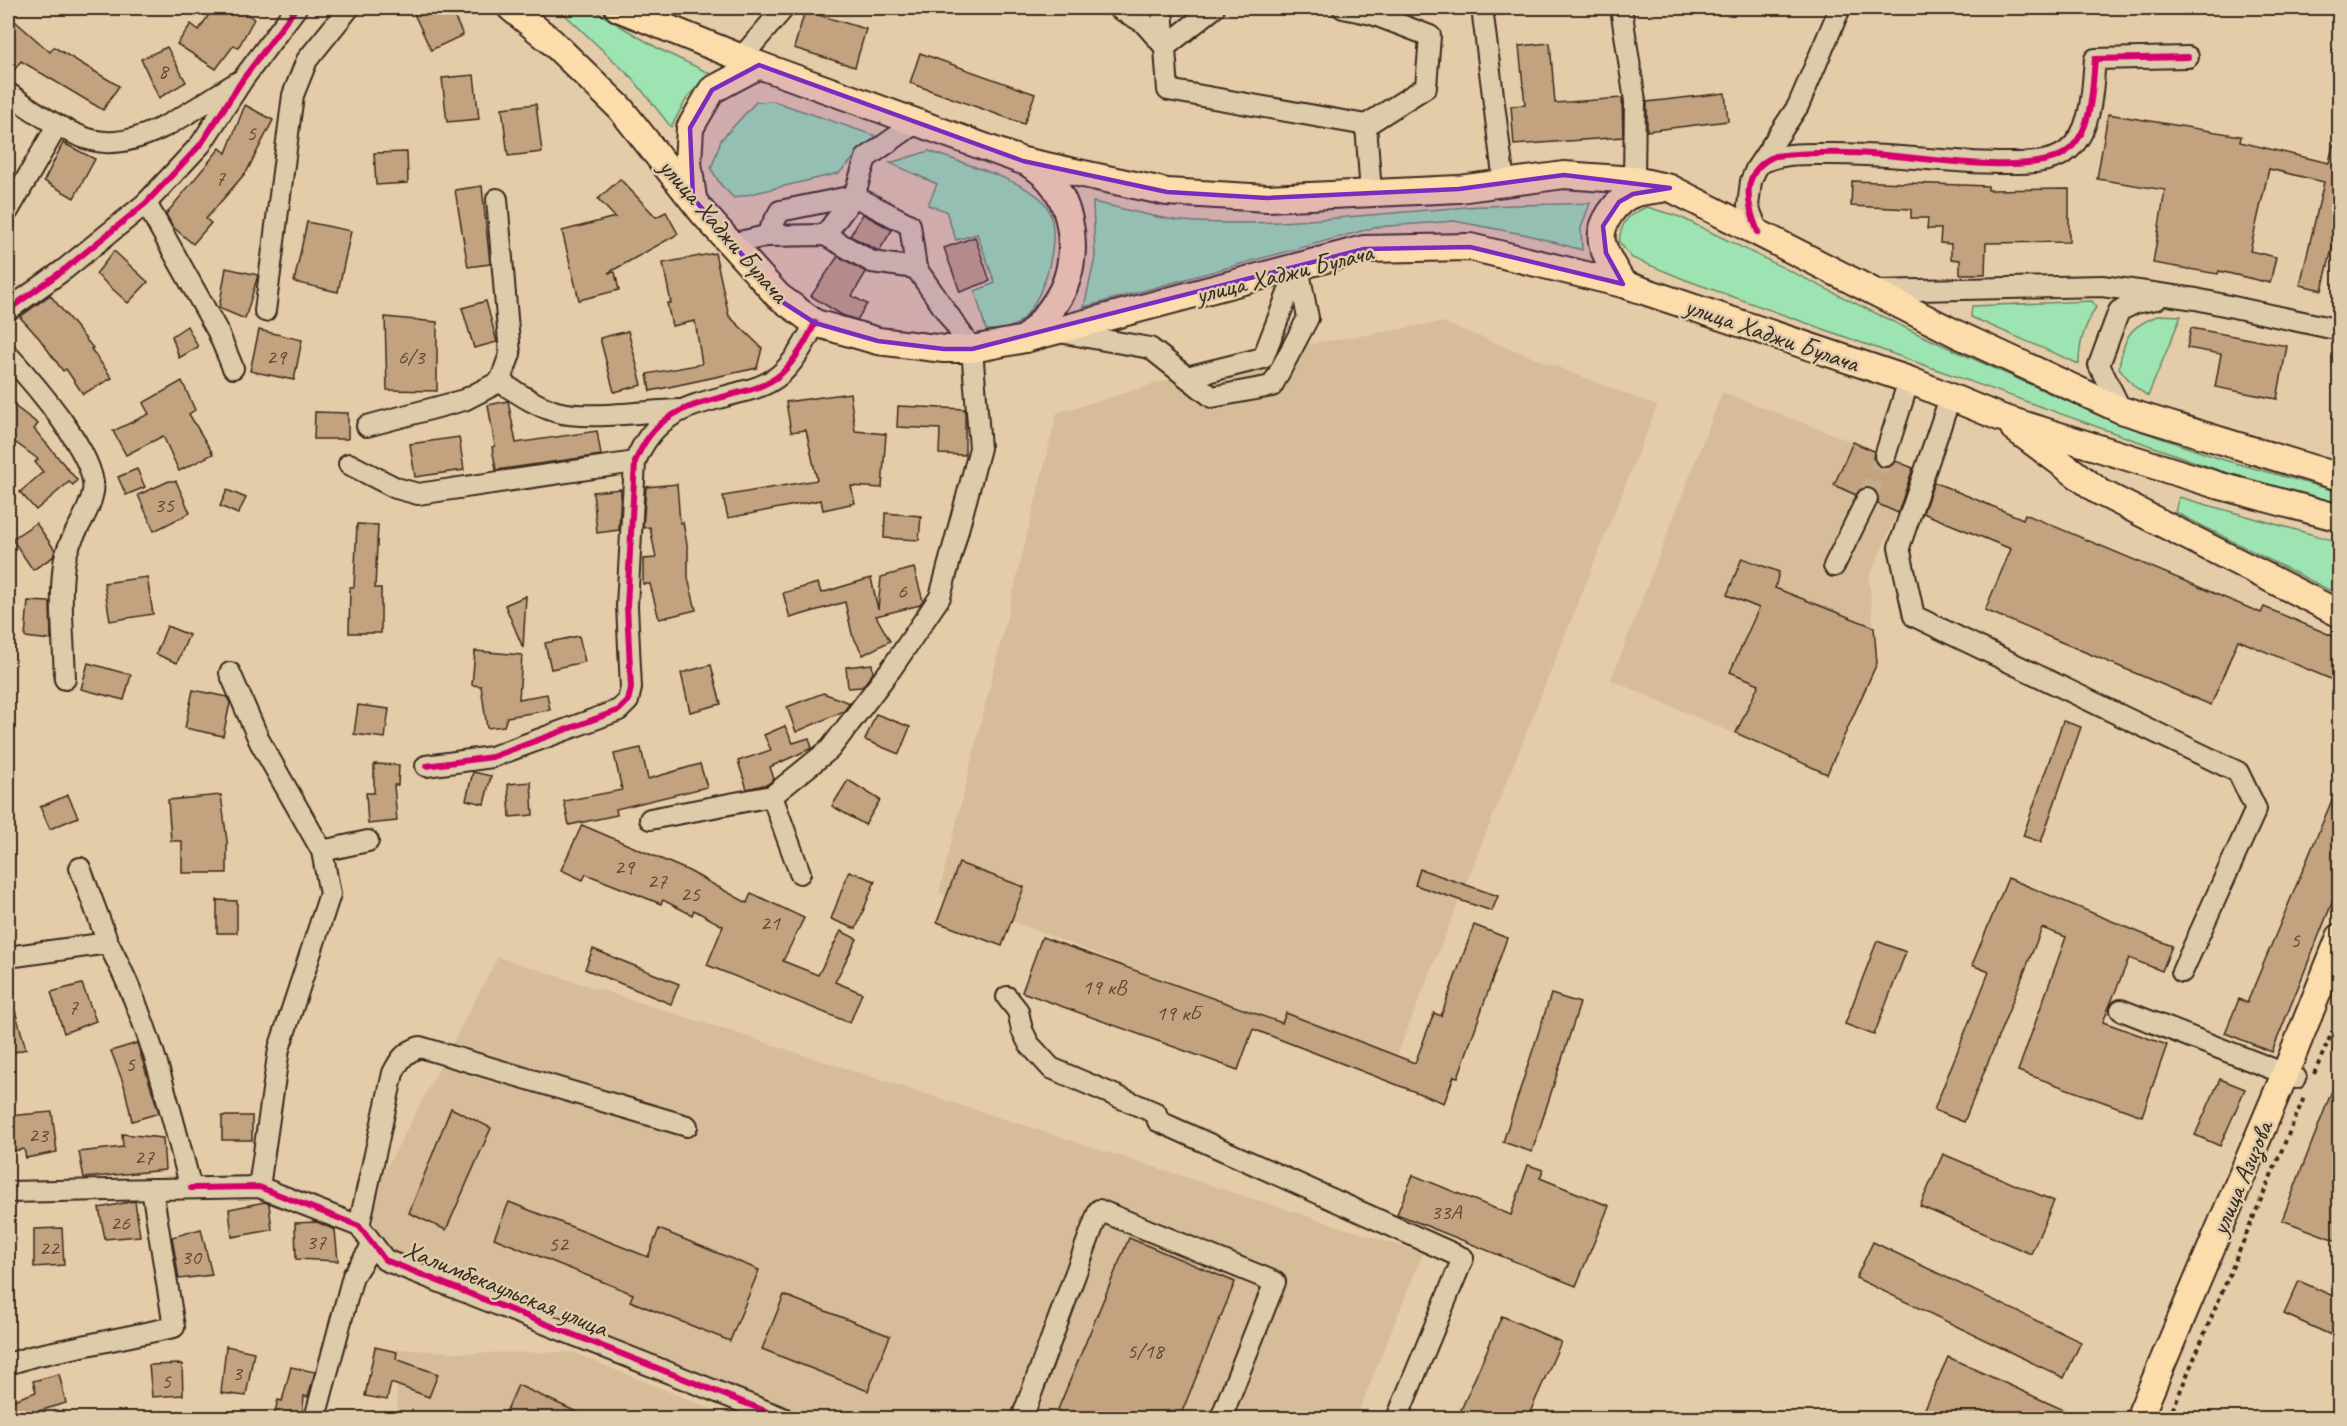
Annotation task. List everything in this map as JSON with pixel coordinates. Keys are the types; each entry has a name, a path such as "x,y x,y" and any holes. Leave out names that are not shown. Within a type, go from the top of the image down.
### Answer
{"main road":[{"name":"улица Хаджи Булача","path":"511,8 552,41 621,108 731,244 784,303 815,322 878,341 944,349 972,349 1057,331 1364,249 1470,247 1623,284 1909,380 1999,417 2217,485 2340,518"},
{"path":"618,8 750,62 1023,161 1167,192 1268,198 1459,189 1564,175 1634,180 1670,188 1957,334 2121,410 2340,477"},
{"path":"693,198 688,163 690,128 712,90 750,62"},
{"path":"1023,161 1045,173 1059,190 1068,207 1070,229 1070,262 1064,287 1041,322 1025,339"},
{"path":"1623,284 1601,241 1603,226 1619,202 1633,194 1670,188"},
{"path":"1999,417 2100,492 2340,614"},
{"path":"2100,492 2110,452"},
{"name":"улица Азизова","path":"2139,1419 2300,1081 2340,937"},
{"name":"улица Азизова","path":"2153,1419 2300,1081 2340,980"}],"street":[{"path":"8,310 146,203 201,144 243,79 296,8"},
{"path":"265,312 293,95 307,60 349,8"},
{"path":"750,62 784,8"},
{"path":"1118,8 1143,22 1164,47"},
{"path":"1162,8 1168,90 1366,125 1426,87 1430,36 1372,14 1343,8"},
{"path":"1164,47 1214,8"},
{"path":"1482,8 1504,183"},
{"path":"1621,8 1635,101 1634,180"},
{"path":"1758,232 1748,206 1748,194 1756,169 1798,106 1840,8"},
{"path":"1762,162 1775,156 1791,154 1861,153 1940,161 2013,163 2058,156 2075,142 2088,116 2095,59 2188,57"},
{"path":"8,93 57,126 105,143 144,137 243,79"},
{"path":"825,236 854,196 866,158 917,122"},
{"path":"1366,125 1371,193"},
{"path":"8,211 57,126"},
{"path":"650,819 772,796 830,749 891,669 940,597 980,448 972,349 916,268 910,225 854,196 780,211 766,237"},
{"path":"367,426 464,400 500,382 510,354 497,199"},
{"path":"146,203 218,332 233,368"},
{"path":"731,244 766,237 825,236 872,262 916,268"},
{"path":"1188,377 1263,358 1298,267"},
{"path":"1057,331 1150,348 1212,397 1272,386 1308,318 1298,267"},
{"path":"1872,291 2102,286 2196,299 2339,327"},
{"path":"2121,410 2098,365 2119,311 2135,303 2162,298 2196,299"},
{"path":"500,382 529,400 559,412 583,414 678,410 758,388 781,374 799,353 815,322"},
{"path":"8,355 56,410 89,469 93,489 89,509 68,546 64,565 65,679"},
{"path":"1885,456 1909,380"},
{"path":"1950,398 1899,547 1914,616 2238,772 2256,809 2182,972"},
{"path":"426,766 492,756 619,710 628,701 631,688 627,606 635,462 641,446 655,428 678,410"},
{"path":"349,464 396,488 418,494 635,462"},
{"path":"1834,566 1867,499"},
{"path":"230,673 260,742 322,851 330,894 279,1049 259,1187"},
{"path":"772,796 800,873"},
{"path":"322,851 368,841"},
{"path":"80,868 108,943 130,984 148,1030 191,1188"},
{"path":"8,957 108,943"},
{"path":"1007,997 1018,1011 1022,1030 1029,1044 1051,1068 1156,1113 1158,1121 1462,1258 1397,1419"},
{"path":"2121,1010 2300,1081"},
{"path":"8,1192 259,1187 359,1226 393,1073 399,1060 407,1051 420,1047 687,1126"},
{"path":"8,1364 34,1356 174,1327 152,1189"},
{"path":"1022,1419 1099,1210 1275,1282 1221,1419"},
{"name":"Халимбекаульская улица","path":"359,1226 372,1246 385,1260 783,1419"},
{"path":"315,1419 353,1276 372,1246"}],"path":[{"path":"2169,1419 2300,1081 2340,1014"}],"highlighted area":[{"path":"759,65 1023,161 1167,192 1267,198 1459,189 1564,175 1670,188 1633,194 1619,202 1603,226 1606,253 1623,284 1470,247 1364,249 972,349 944,349 878,341 815,323 784,303 693,198 690,128 712,90"}],"shaded area":[{"path":"1442,322 1657,406 1392,1068 939,893 1057,413 1261,352"},
{"path":"1722,392 1853,442 1916,469 1869,578 1877,663 1827,774 1611,680"},
{"path":"498,957 1423,1253 1356,1418 810,1418 390,1255 364,1210"},
{"path":"397,1349 470,1353 572,1352 734,1418 408,1418 397,1408"}],"green space":[{"path":"558,8 590,8 659,49 709,73 687,98 671,127 633,79"},
{"path":"773,101 876,136 839,173 734,198 721,185 711,169 721,140 756,102"},
{"path":"929,151 1021,186 1043,201 1050,213 1053,229 1049,266 1036,301 1027,314 1013,326 986,330 975,291 995,283 977,234 956,240 946,211 928,205 937,184 890,163"},
{"path":"1093,202 1169,219 1227,223 1292,221 1505,205 1590,203 1581,228 1582,250 1528,235 1454,221 1376,227 1084,307 1095,258"},
{"path":"1647,207 1680,217 1916,333 2109,420 2224,460 2339,492 2339,504 2221,471 1686,280 1632,258 1619,242 1622,229 1630,216"},
{"path":"2092,301 2096,307 2083,334 2079,364 1971,317 1972,306"},
{"path":"2160,315 2181,316 2148,396 2134,386 2119,368 2123,348 2130,334 2141,324"},
{"path":"2179,497 2339,542 2339,595 2175,512"}],"building":[{"path":"213,8 238,8 254,19 238,48 234,45 216,69 177,44 191,24 199,30"},
{"path":"429,8 450,8 463,35 431,50 414,14"},
{"path":"805,11 866,29 855,67 794,48"},
{"path":"8,15 50,52 54,47 119,86 103,110 21,61 8,78"},
{"path":"1550,43 1555,103 1622,98 1623,137 1514,145 1511,106 1525,105 1519,46"},
{"path":"167,47 186,82 159,98 141,59"},
{"path":"920,53 1035,94 1024,124 910,83"},
{"path":"474,75 479,119 447,122 442,78"},
{"path":"1725,93 1728,121 1647,131 1647,102"},
{"path":"536,104 542,152 508,156 502,108"},
{"path":"245,105 273,120 247,171 206,219 211,223 193,244 173,227 166,214 220,148 226,153"},
{"path":"2108,114 2241,136 2240,142 2329,163 2333,145 2340,146 2340,216 2322,290 2300,285 2324,182 2269,169 2250,251 2276,257 2270,283 2219,271 2218,274 2153,263 2165,190 2097,179"},
{"path":"63,143 95,159 74,198 44,181"},
{"path":"407,152 408,183 376,185 374,153"},
{"path":"620,179 656,217 666,212 678,234 608,273 615,272 619,290 579,300 562,231 615,217 598,199"},
{"path":"1852,181 1988,186 1988,190 2069,189 2069,242 1986,243 1985,274 1960,274 1960,260 1951,259 1951,244 1940,243 1941,229 1927,229 1928,218 1911,218 1911,209 1851,206"},
{"path":"482,186 490,264 468,267 455,190"},
{"path":"863,214 892,230 879,251 850,236"},
{"path":"307,222 351,231 338,292 294,282"},
{"path":"975,237 990,281 960,292 944,248"},
{"path":"114,251 148,282 128,303 96,274"},
{"path":"715,253 729,316 762,348 757,368 650,391 647,374 702,364 695,321 672,326 667,303 671,303 663,263"},
{"path":"838,256 866,272 852,296 867,304 857,320 842,315 811,296"},
{"path":"226,268 258,275 245,319 219,308"},
{"path":"50,295 93,348 91,349 112,378 83,394 66,369 63,371 20,317"},
{"path":"486,301 497,342 474,348 462,308"},
{"path":"385,317 437,322 437,391 387,390"},
{"path":"187,326 198,347 179,358 172,336"},
{"path":"2191,328 2287,346 2277,399 2215,387 2221,354 2187,348"},
{"path":"259,330 302,340 294,380 250,371"},
{"path":"628,331 642,385 614,392 600,338"},
{"path":"182,381 195,410 189,414 213,454 179,471 163,436 126,455 113,431 149,414 143,403"},
{"path":"850,393 855,431 886,434 882,488 851,486 855,503 823,510 821,500 728,518 723,496 817,480 806,430 791,432 786,402"},
{"path":"8,401 38,424 34,429 77,480 73,485 69,482 36,510 20,492 43,472 35,462 38,459 8,437"},
{"path":"508,401 516,443 597,431 601,455 496,470 492,447 495,446 488,405"},
{"path":"898,406 965,409 965,455 939,454 940,429 897,427"},
{"path":"315,412 348,413 348,439 314,439"},
{"path":"459,437 464,470 415,477 410,444"},
{"path":"1853,442 1874,451 1873,459 1881,467 1888,468 1896,461 1913,468 1898,513 1878,504 1877,493 1872,488 1861,489 1856,495 1834,485"},
{"path":"137,469 145,487 126,495 118,477"},
{"path":"169,481 176,481 190,513 154,531 138,495"},
{"path":"1934,482 2023,519 2025,514 2261,613 2264,607 2340,639 2340,683 2238,640 2211,705 1985,610 2011,549 1923,513"},
{"path":"677,484 680,523 683,522 688,550 688,578 696,610 659,619 650,584 643,584 643,559 656,558 650,527 643,528 646,487"},
{"path":"621,489 619,530 597,533 593,492"},
{"path":"227,490 246,498 238,514 220,506"},
{"path":"885,513 921,516 919,540 884,538"},
{"path":"36,523 55,550 53,557 33,570 12,539"},
{"path":"357,524 378,525 375,588 381,588 381,633 349,633 350,587 354,587"},
{"path":"1742,558 1779,572 1775,588 1874,627 1877,663 1827,774 1736,733 1759,684 1730,672 1759,608 1727,595"},
{"path":"914,568 923,601 920,605 876,616 890,641 863,655 852,634 845,602 790,618 783,593 818,583 821,593 871,578 878,609 881,577"},
{"path":"147,577 153,614 110,621 104,583"},
{"path":"526,596 523,648 505,605"},
{"path":"28,601 50,602 51,640 25,637"},
{"path":"167,626 189,635 177,663 156,654"},
{"path":"579,636 585,662 551,669 545,643"},
{"path":"475,651 522,655 519,699 547,694 550,710 507,717 504,726 487,728 481,686 472,685"},
{"path":"88,663 131,675 124,700 81,689"},
{"path":"872,664 873,673 862,687 848,688 846,667"},
{"path":"711,665 721,704 690,712 681,673"},
{"path":"193,690 227,697 230,703 223,736 185,728"},
{"path":"823,693 850,703 844,711 796,732 787,707"},
{"path":"358,705 389,709 385,738 354,734"},
{"path":"876,714 910,727 899,754 865,740"},
{"path":"2063,721 2081,727 2041,842 2023,836"},
{"path":"785,726 793,743 809,738 812,748 770,767 774,779 768,784 747,789 738,761 771,750 764,735"},
{"path":"641,748 648,779 700,764 707,787 616,809 617,815 569,825 564,801 622,790 614,754"},
{"path":"374,764 399,765 398,785 394,785 397,821 368,824 366,793 374,793"},
{"path":"473,772 491,776 484,804 466,800"},
{"path":"848,780 880,800 865,825 832,806"},
{"path":"2340,781 2340,883 2272,1052 2225,1033 2239,999 2247,1003"},
{"path":"531,782 533,815 510,817 508,784"},
{"path":"68,795 78,817 50,829 40,807"},
{"path":"221,795 227,841 227,873 182,873 182,841 171,841 168,800"},
{"path":"582,825 689,871 747,903 751,893 804,918 783,961 818,975 841,931 857,939 835,982 862,993 850,1023 707,965 723,926 694,910 692,915 663,900 661,904 586,874 583,880 561,870"},
{"path":"959,863 1024,887 1002,946 937,922"},
{"path":"1420,869 1498,896 1492,911 1415,885"},
{"path":"849,871 875,881 856,929 831,919"},
{"path":"2008,878 2172,946 2162,971 2129,958 2103,1022 2167,1045 2142,1116 2018,1071 2066,937 2042,928 1964,1122 1934,1110 1989,972 1972,965"},
{"path":"217,900 237,901 237,933 217,933"},
{"path":"1474,925 1507,938 1458,1077 1454,1076 1444,1103 1253,1029 1238,1070 1022,992 1042,937 1282,1023 1286,1013 1415,1063 1434,1013 1441,1016"},
{"path":"1877,941 1906,952 1874,1035 1845,1024"},
{"path":"593,949 679,984 671,1004 585,969"},
{"path":"82,984 96,1021 64,1033 51,992"},
{"path":"1551,994 1580,1003 1532,1152 1503,1142"},
{"path":"8,1000 12,1000 26,1049 8,1054"},
{"path":"137,1043 159,1113 132,1121 124,1085 111,1051"},
{"path":"2338,1075 2340,1076 2340,1242 2282,1220"},
{"path":"2220,1079 2245,1089 2220,1146 2195,1135"},
{"path":"451,1108 491,1128 446,1230 409,1213"},
{"path":"52,1112 57,1152 26,1158 24,1149 8,1152 8,1116"},
{"path":"222,1116 252,1116 252,1140 222,1140"},
{"path":"122,1134 163,1138 165,1170 84,1178 79,1152 123,1147"},
{"path":"1943,1154 2054,1201 2031,1254 1920,1206"},
{"path":"1528,1165 1543,1170 1540,1178 1609,1206 1576,1286 1397,1214 1413,1175 1511,1215"},
{"path":"135,1201 140,1236 105,1239 99,1208"},
{"path":"265,1202 269,1204 272,1230 232,1237 229,1209"},
{"path":"509,1202 648,1257 659,1229 759,1270 730,1341 630,1301 633,1294 494,1238"},
{"path":"317,1222 335,1230 338,1261 296,1259 295,1223"},
{"path":"62,1228 64,1265 34,1267 34,1229"},
{"path":"201,1229 212,1275 179,1279 172,1237"},
{"path":"1129,1238 1235,1282 1179,1419 1054,1419"},
{"path":"1873,1242 2081,1342 2064,1378 1856,1278"},
{"path":"2299,1281 2340,1299 2340,1339 2284,1314"},
{"path":"784,1295 890,1336 868,1391 762,1349"},
{"path":"1502,1316 1561,1342 1527,1419 1457,1419"},
{"path":"226,1346 254,1352 246,1396 221,1393"},
{"path":"375,1347 397,1352 396,1359 438,1374 429,1397 391,1383 387,1400 365,1396"},
{"path":"1948,1357 2083,1419 1934,1419 1923,1413"},
{"path":"182,1364 183,1395 152,1397 149,1365"},
{"path":"291,1367 315,1372 308,1397 304,1396 302,1419 273,1419 278,1400 282,1401"},
{"path":"59,1374 66,1403 39,1411 42,1419 8,1419 8,1402 36,1392 33,1381"},
{"path":"518,1385 592,1419 503,1419"}],"tunnel":[{"path":"1867,499 1885,456"}],"cycle path":[{"path":"8,310 65,269 146,203 201,144 243,79 296,8"},
{"path":"1758,232 1749,199 1751,179 1764,162 1775,156 1858,153 1978,164 2029,163 2050,159 2066,152 2082,133 2092,96 2095,59 2188,57"},
{"path":"426,766 492,757 619,710 628,701 631,688 627,606 635,462 654,431 678,412 757,387 778,377 797,355 815,323"},
{"path":"191,1188 259,1187 359,1226 385,1260 783,1418"}]}
